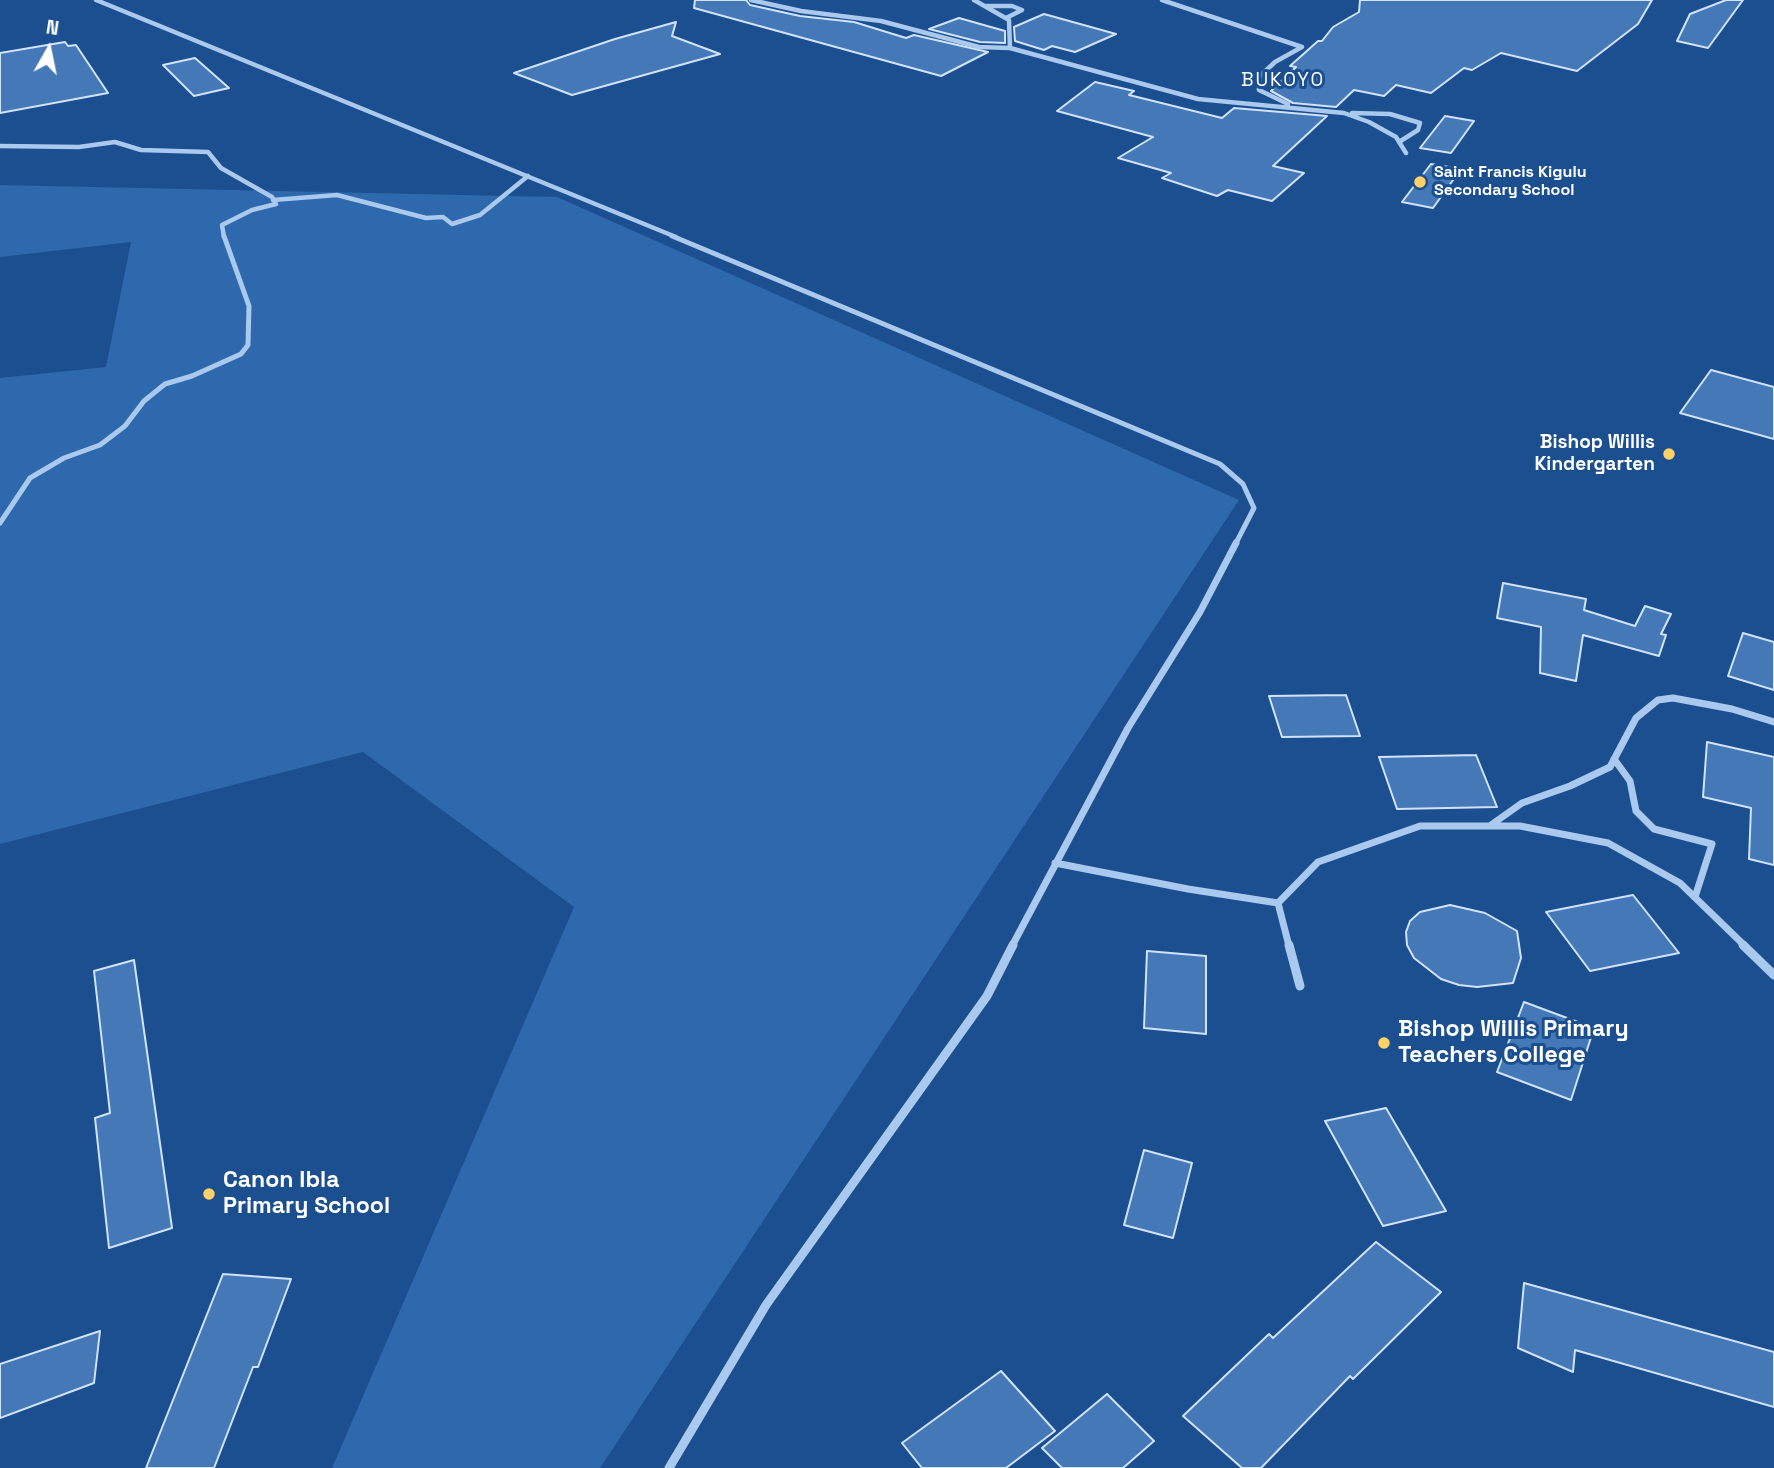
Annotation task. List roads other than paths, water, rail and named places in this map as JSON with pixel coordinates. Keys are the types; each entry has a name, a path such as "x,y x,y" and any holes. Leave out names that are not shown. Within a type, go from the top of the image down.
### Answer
{"street":[{"path":"96,0 528,176 1220,464 1243,484 1254,508 1200,612 1128,728 987,996 766,1305 669,1468"},
{"path":"751,0 881,21 979,47 1010,48 1198,99 1345,113 1390,114 1420,123 1419,130 1399,142"},
{"path":"974,0 1009,20 1010,48"},
{"path":"1162,0 1302,47 1275,62 1259,77 1259,90 1291,106"},
{"path":"986,6 1012,6 1022,10 1006,19"},
{"path":"1345,113 1396,137 1406,153"},
{"path":"0,146 79,147 115,142 141,150 202,150 208,152 221,168 276,204 251,209 222,225 225,244 249,306 248,345 242,354 192,376 165,384 144,401 125,426 100,444 64,458 30,478 2,524 0,523"},
{"path":"273,200 337,195 426,218 443,216 452,224 468,220 491,208 504,193 528,176"},
{"path":"1491,826 1522,803 1570,786 1610,767 1636,718 1658,700 1673,698 1732,709 1774,722"},
{"path":"1614,759 1630,780 1636,811 1654,829 1712,844 1695,897"},
{"path":"1278,903 1318,862 1420,826 1520,826 1608,843 1680,883 1774,975"},
{"path":"1055,863 1188,889 1278,903"},
{"path":"1278,903 1300,986"}],"place":[{"name":"Saint Francis Kigulu Secondary School","path":"1420,182"},
{"name":"Bishop Willis Kindergarten","path":"1669,454"},
{"name":"Bishop Willis Primary Teachers College","path":"1384,1043"},
{"name":"Canon Ibla Primary School","path":"209,1194"}],"district":[{"name":"BUKOYO","path":"1283,81"}]}
